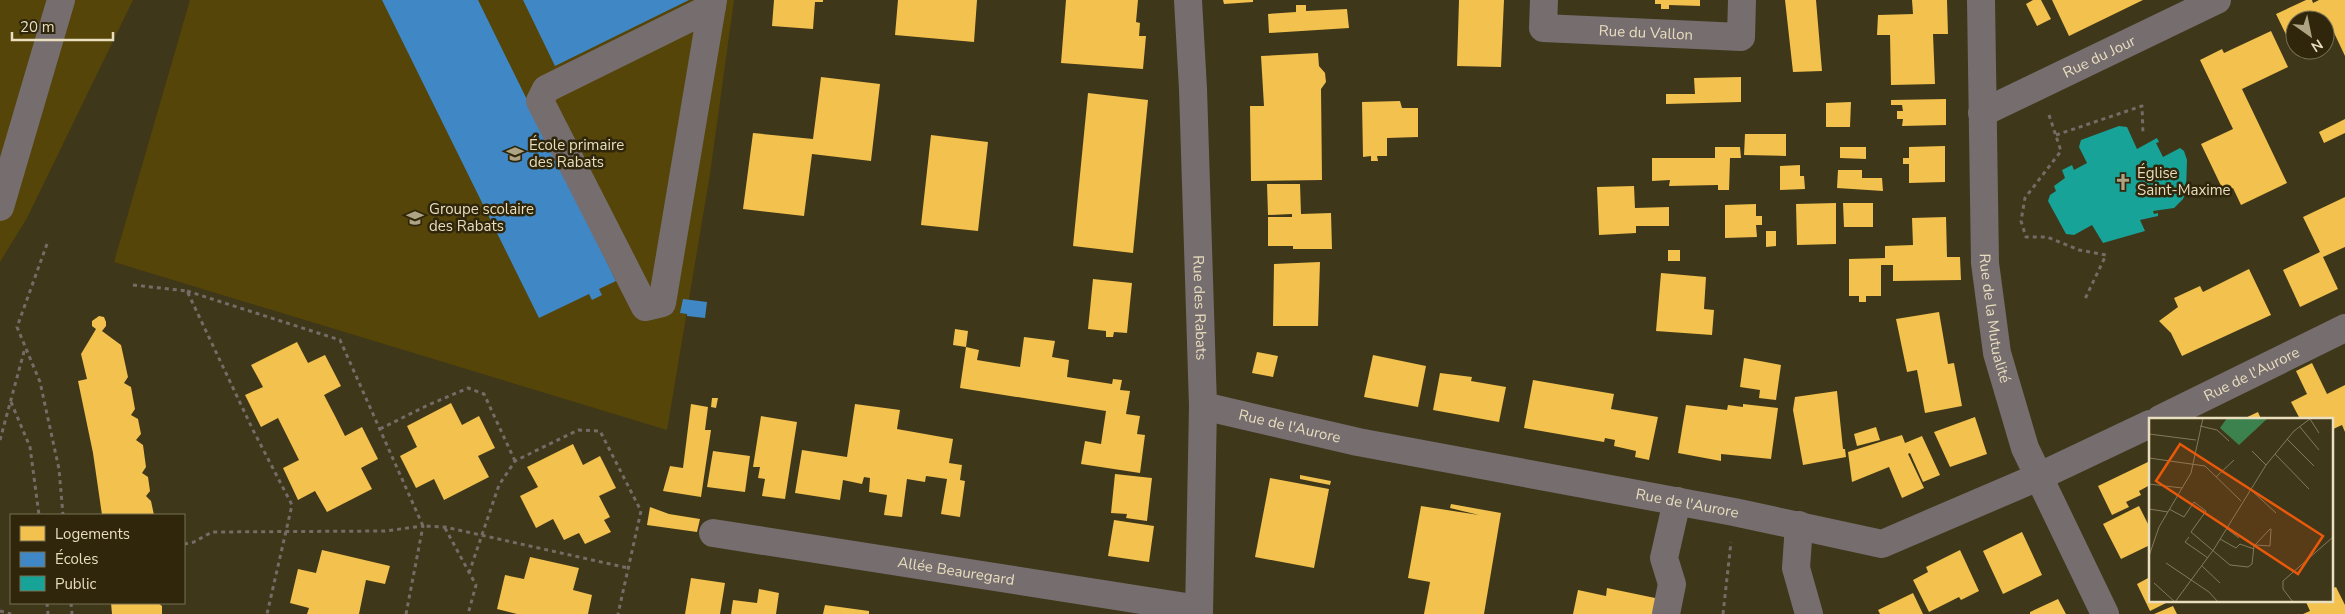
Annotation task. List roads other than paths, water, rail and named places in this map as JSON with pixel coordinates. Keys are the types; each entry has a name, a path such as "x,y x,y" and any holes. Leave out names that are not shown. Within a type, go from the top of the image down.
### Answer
{"street":[{"path":"0,207 61,0"},
{"name":"Rue des Rabats","path":"1188,0 1193,89 1203,406 1199,611"},
{"name":"Rue du Vallon","path":"1544,0 1543,28 1741,37 1742,0"},
{"name":"Rue de la Mutualité","path":"1981,0 1985,263 1997,353 2025,448 2104,614"},
{"name":"Rue du Jour","path":"1982,113 2217,0"},
{"path":"712,4 662,303 645,307 540,101 546,90 712,4"},
{"name":"Rue de l'Aurore","path":"2162,418 2345,328"},
{"name":"Rue de l'Aurore","path":"1203,406 1358,442 1734,512 1882,544 2038,477 2149,424"},
{"path":"1666,614 1672,584 1664,558 1677,501"},
{"path":"1799,525 1796,568 1809,614"},
{"name":"Allée Beauregard","path":"713,533 1199,611"}],"place":[{"name":"École primaire des Rabats","path":"515,154"},
{"name":"Église Saint-Maxime","path":"2123,182"},
{"name":"Groupe scolaire des Rabats","path":"415,218"}]}
